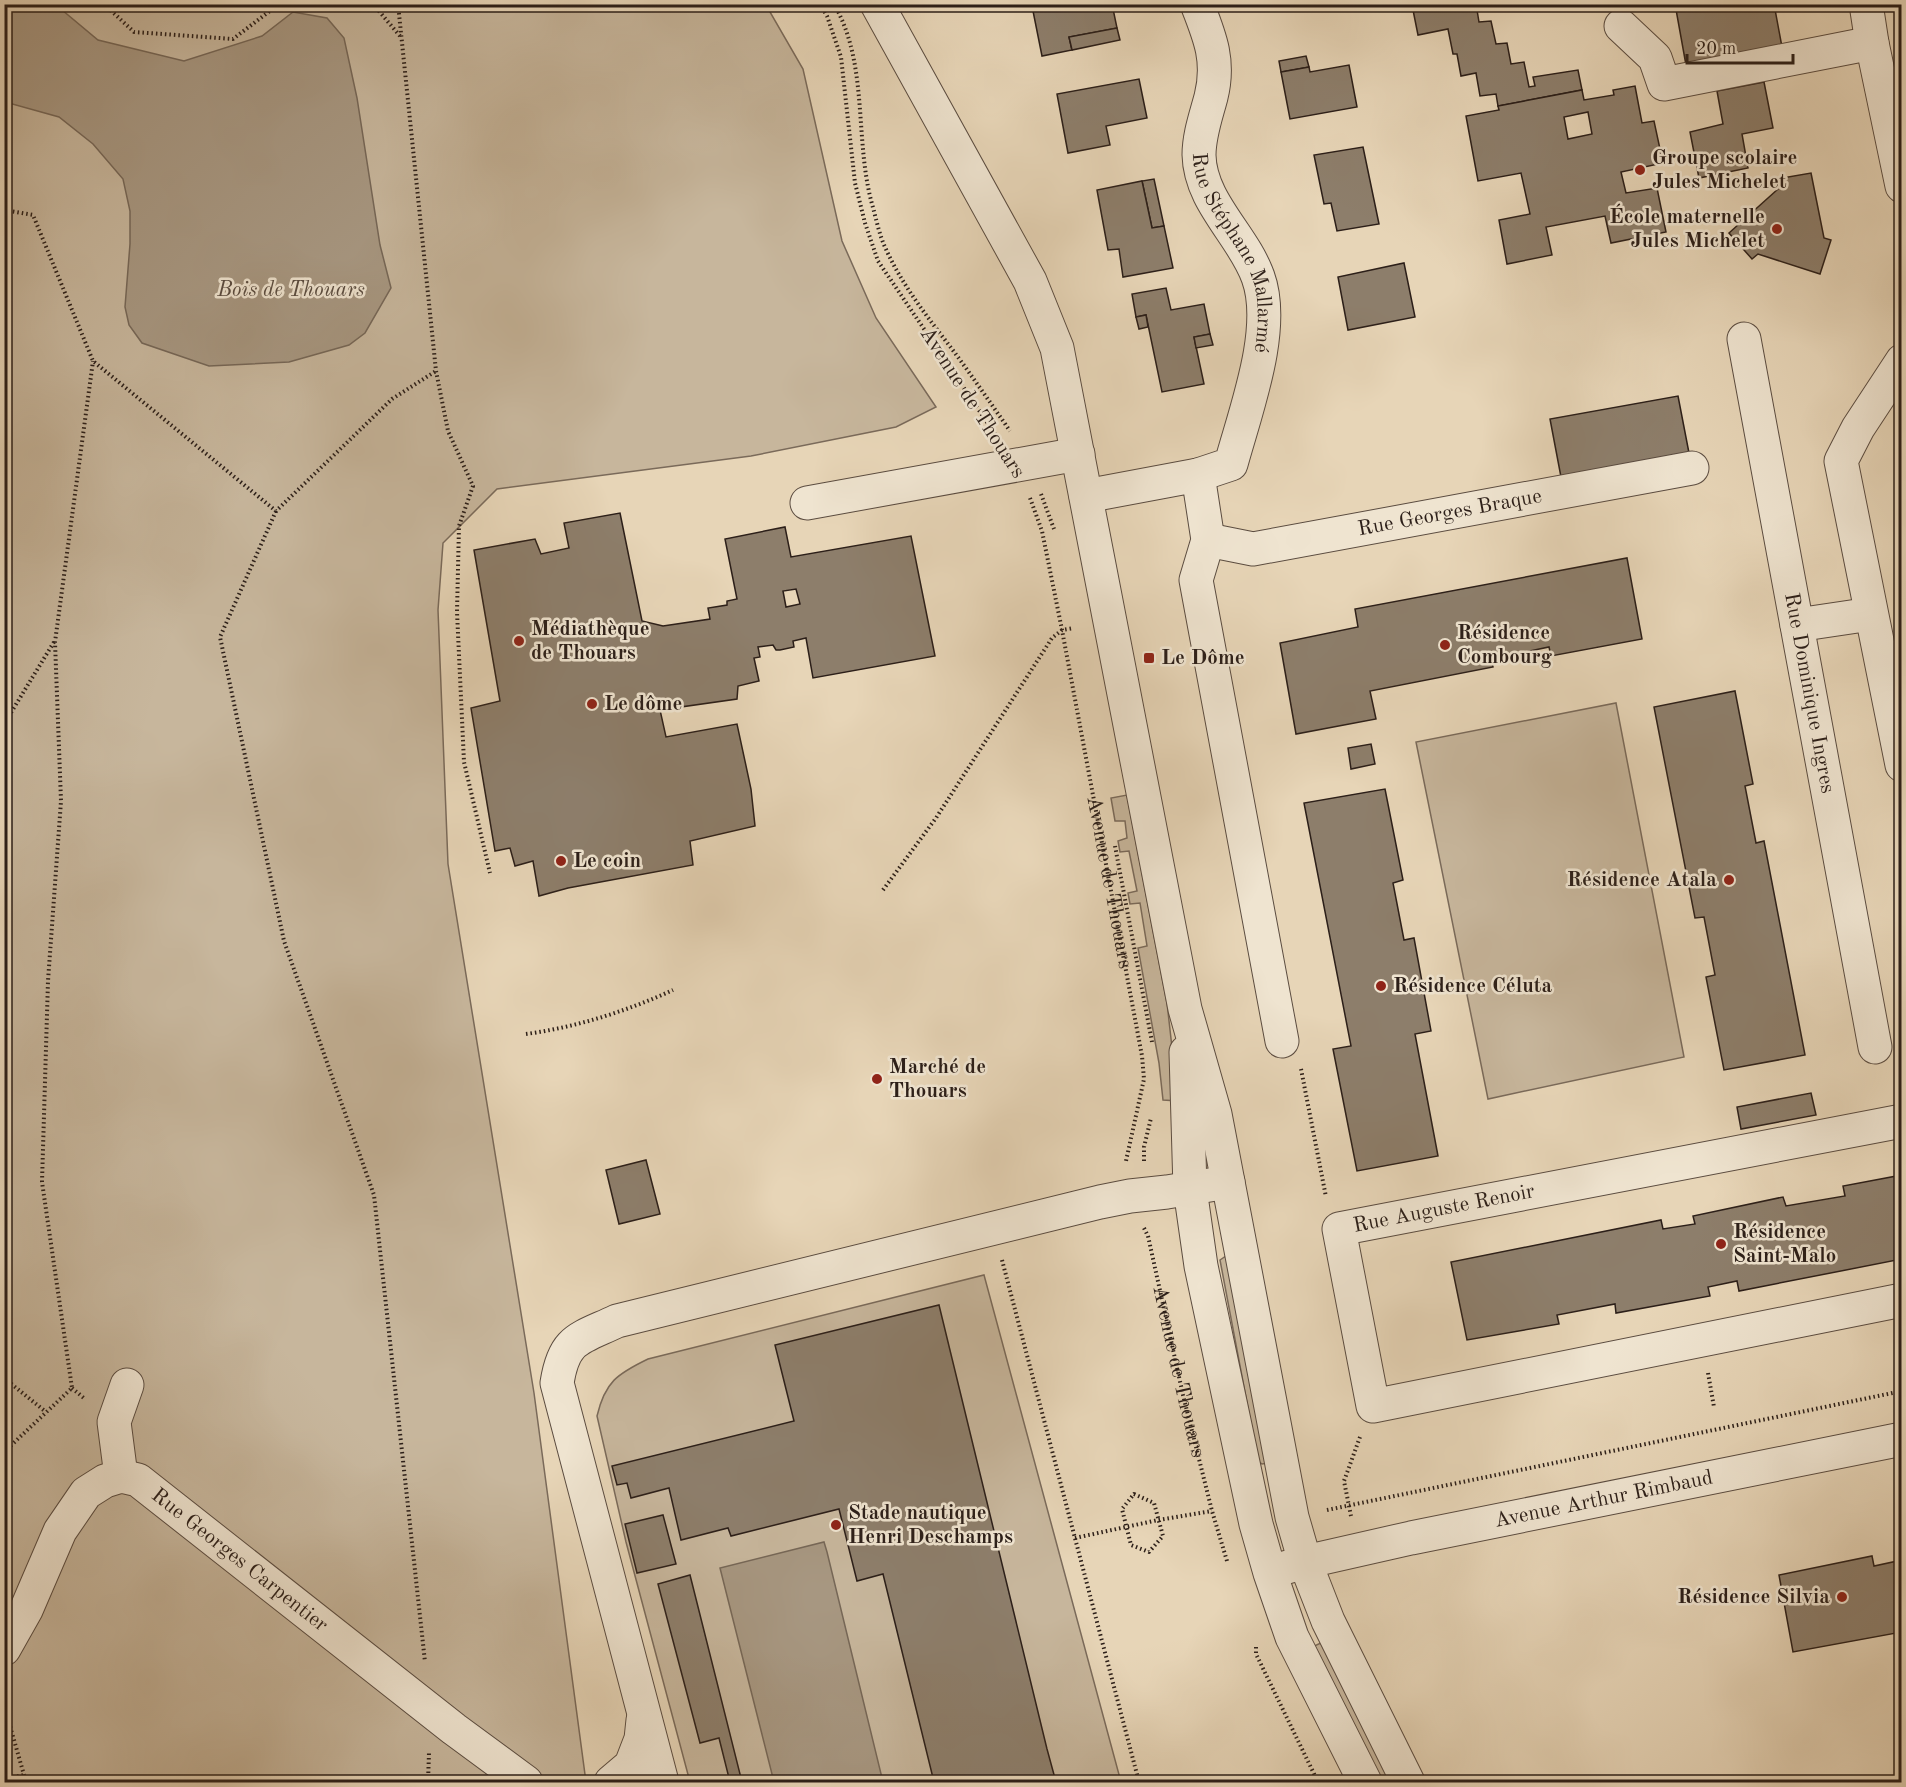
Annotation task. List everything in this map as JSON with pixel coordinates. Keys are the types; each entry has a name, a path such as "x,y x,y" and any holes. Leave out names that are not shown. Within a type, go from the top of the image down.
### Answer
{"street":[{"name":"Avenue de Thouars","path":"877,4 1030,281 1057,348 1185,1009 1215,1114 1292,1517 1305,1562 1328,1621 1408,1782"},
{"name":"Rue Stéphane Mallarmé","path":"1197,4 1214,53 1214,78 1199,156 1207,188 1258,276 1264,298 1265,319 1260,358 1231,464 1198,475"},
{"path":"1866,4 1902,186"},
{"path":"1621,26 1654,58 1664,84 1872,43"},
{"name":"Rue Dominique Ingres","path":"1744,339 1875,1047"},
{"path":"1902,361 1858,428 1841,461 1902,765"},
{"path":"807,503 1078,454"},
{"name":"Rue Georges Braque","path":"1208,540 1252,549 1692,468"},
{"path":"1086,496 1198,475 1208,540 1196,580 1282,1041"},
{"path":"1797,625 1871,614"},
{"name":"Avenue de Thouars","path":"1185,1009 1190,1189 1201,1266 1256,1524 1292,1637 1365,1782"},
{"name":"Rue Auguste Renoir","path":"1373,1406 1339,1229 1902,1121"},
{"path":"662,1782 557,1383 561,1363 570,1345 581,1337 617,1321 992,1228 1139,1195 1228,1182"},
{"path":"1373,1406 1902,1300"},
{"path":"4,1649 26,1610 66,1522 86,1493 105,1481 121,1476 114,1422 127,1385"},
{"name":"Avenue Arthur Rimbaud","path":"1270,1573 1305,1562 1410,1538 1902,1439"},
{"name":"Rue Georges Carpentier","path":"121,1476 138,1480 526,1782"},
{"path":"611,1782 631,1765 640,1739 643,1715"}],"path":[{"path":"104,4 134,32 233,39 279,4"},
{"path":"373,4 400,36"},
{"path":"398,4 436,371 448,431 473,486 459,526 457,612 464,762 490,873"},
{"name":"Avenue de Thouars","path":"820,4 827,16 842,57 855,183 865,223 879,261 985,416 1022,465 1026,488 1042,531 1142,1056 1144,1079 1125,1163 1126,1177 1139,1195 1135,1214 1148,1236 1183,1395 1212,1511 1229,1566"},
{"path":"834,4 841,16 856,63 864,164 871,202 885,247 914,299 1011,432 1022,465 1055,532"},
{"path":"4,210 33,215 93,361 276,511"},
{"path":"4,1452 72,1388 42,1182 48,981 61,801 55,642 93,361"},
{"path":"431,1710 374,1195 284,941 220,637 276,511 392,399 436,371"},
{"path":"1072,617 1076,640"},
{"path":"883,890 936,818 1052,638 1062,630 1074,628"},
{"path":"4,724 55,642"},
{"path":"1113,838 1152,1046"},
{"path":"526,1034 560,1029 643,1004 673,990"},
{"path":"1282,1041 1297,1049 1331,1224 1339,1229"},
{"path":"1148,1236 1152,1216 1139,1195 1144,1169 1144,1146 1153,1110"},
{"path":"992,1228 1139,1782"},
{"path":"4,1378 46,1412"},
{"path":"1292,1517 1902,1391"},
{"path":"1353,1527 1344,1481 1373,1406"},
{"path":"1134,1494 1154,1503 1163,1536 1149,1552 1131,1545 1126,1527 1122,1509 1134,1494"},
{"path":"1075,1538 1212,1511"},
{"path":"1218,1533 1256,1524"},
{"path":"1256,1642 1256,1654 1318,1782"},
{"path":"4,1705 28,1782"},
{"path":"4,1779 24,1775"}],"green space":[{"name":"Bois de Thouars","path":"5,5 766,5 803,69 842,241 876,318 936,407 896,427 751,456 497,489 443,543 438,610 448,864 534,1393 586,1782 5,1782"},
{"path":"1616,703 1684,1057 1488,1099 1416,742"},
{"path":"1127,795 1167,1003 1178,1101 1163,1100 1159,1063 1138,948 1147,946 1140,903 1130,904 1128,893 1137,891 1129,851 1120,852 1118,841 1127,838 1125,821 1115,821 1111,798"},
{"path":"1226,1256 1268,1463 1262,1464 1258,1461 1220,1260"},
{"name":"Stade nautique Henri Deschamps","path":"984,1275 1121,1782 690,1782 626,1542 597,1416 608,1387 628,1369 648,1359"},
{"path":"1323,1642 1394,1782 1380,1782 1312,1647"}],"shaded area":[{"path":"5,4 56,5 98,40 184,61 262,36 293,12 327,18 344,38 357,98 380,245 391,288 365,333 349,345 289,362 209,366 142,343 129,325 125,307 130,211 123,179 93,144 59,117 5,102"},
{"path":"824,1542 883,1782 774,1782 720,1568"}],"building":[{"path":"1032,4 1049,4 1049,7 1033,11"},
{"path":"1049,4 1112,4 1117,28 1069,37 1072,50 1042,56 1033,11 1049,7"},
{"path":"1445,4 1476,4 1479,22 1491,21 1496,44 1507,43 1511,64 1524,62 1529,87 1535,86 1533,77 1578,70 1582,90 1498,106 1496,94 1480,96 1476,73 1461,76 1457,54 1453,54 1448,29 1418,35 1413,10"},
{"path":"1675,4 1774,4 1782,47 1686,65"},
{"path":"1117,28 1120,40 1072,50 1069,37"},
{"path":"1306,56 1309,67 1281,72 1279,61"},
{"path":"1349,65 1357,107 1290,119 1281,72 1309,67 1310,72"},
{"path":"1139,79 1147,118 1106,126 1110,145 1068,153 1057,94"},
{"path":"1764,82 1773,128 1742,134 1748,168 1699,178 1690,132 1723,124 1717,91"},
{"path":"1635,86 1642,123 1654,121 1663,163 1621,172 1626,193 1657,188 1666,232 1611,243 1605,216 1546,227 1552,255 1507,264 1499,220 1530,214 1521,173 1478,181 1466,116 1499,110 1498,106 1582,90 1584,100 1614,95 1613,90","holes":["1588,112 1592,134 1568,139 1564,117"]},
{"path":"1363,147 1379,224 1337,231 1331,203 1324,204 1314,155"},
{"path":"1811,173 1824,238 1831,240 1820,274 1758,254 1752,259 1729,233 1778,189 1776,179"},
{"path":"1154,179 1164,226 1152,228 1142,181"},
{"path":"1142,181 1152,228 1164,226 1173,268 1123,277 1119,249 1108,250 1097,190"},
{"path":"1404,263 1415,317 1348,330 1338,277"},
{"path":"1166,288 1171,310 1204,304 1210,334 1194,337 1204,384 1162,392 1146,315 1136,317 1132,294"},
{"path":"1146,315 1148,327 1139,329 1136,317"},
{"path":"1210,334 1213,345 1196,348 1194,337"},
{"path":"1678,396 1689,453 1561,477 1550,419"},
{"name":"Le dôme","path":"620,513 642,621 663,626 710,619 708,608 727,605 727,601 737,599 725,539 785,527 791,557 911,536 935,656 813,678 806,638 793,641 794,647 780,650 776,650 773,645 758,647 760,657 754,658 759,681 738,686 737,699 660,710 666,737 737,724 751,789 755,826 690,841 693,865 568,888 539,896 533,861 515,866 510,848 495,851 471,708 500,701 474,550 535,539 541,554 569,548 564,523","holes":["796,589 800,604 786,607 783,591"]},
{"name":"Résidence Combourg","path":"1627,558 1642,639 1551,656 1549,647 1491,659 1493,667 1370,691 1376,719 1296,734 1280,643 1358,627 1355,609"},
{"name":"Résidence Atala","path":"1735,691 1753,784 1745,786 1756,843 1764,841 1805,1055 1724,1070 1706,977 1715,975 1704,917 1695,918 1654,707"},
{"path":"1371,744 1375,764 1351,769 1348,748"},
{"name":"Résidence Céluta","path":"1385,789 1403,880 1393,883 1404,940 1414,938 1431,1031 1415,1034 1438,1156 1357,1171 1333,1049 1351,1046 1304,803"},
{"path":"1811,1093 1816,1115 1741,1129 1737,1107"},
{"path":"646,1160 660,1214 619,1224 606,1170"},
{"name":"Résidence Saint-Malo","path":"1902,1175 1902,1259 1739,1291 1737,1281 1708,1287 1710,1296 1616,1313 1615,1304 1557,1315 1559,1324 1467,1340 1451,1262 1661,1220 1663,1229 1695,1224 1693,1216 1783,1197 1786,1206 1845,1196 1843,1186"},
{"path":"939,1305 1056,1782 934,1782 883,1574 857,1581 839,1509 731,1536 728,1528 681,1540 669,1488 631,1498 627,1483 617,1485 612,1466 794,1421 775,1345"},
{"path":"663,1515 676,1564 637,1573 625,1524"},
{"name":"Résidence Silvia","path":"1872,1556 1874,1566 1902,1560 1902,1632 1793,1652 1779,1575"},
{"path":"690,1575 742,1782 730,1782 719,1738 700,1743 658,1584"}],"place":[{"name":"Groupe scolaire Jules Michelet","path":"1640,170"},
{"name":"École maternelle Jules Michelet","path":"1777,229"},
{"name":"Médiathèque de Thouars","path":"519,641"},
{"name":"Résidence Combourg","path":"1445,645"},
{"name":"Le Dôme","path":"1149,658"},
{"name":"Le dôme","path":"592,704"},
{"name":"Le coin","path":"561,861"},
{"name":"Résidence Atala","path":"1729,880"},
{"name":"Résidence Céluta","path":"1381,986"},
{"name":"Marché de Thouars","path":"877,1079"},
{"name":"Résidence Saint-Malo","path":"1721,1244"},
{"name":"Stade nautique Henri Deschamps","path":"836,1525"},
{"name":"Résidence Silvia","path":"1842,1597"}]}
